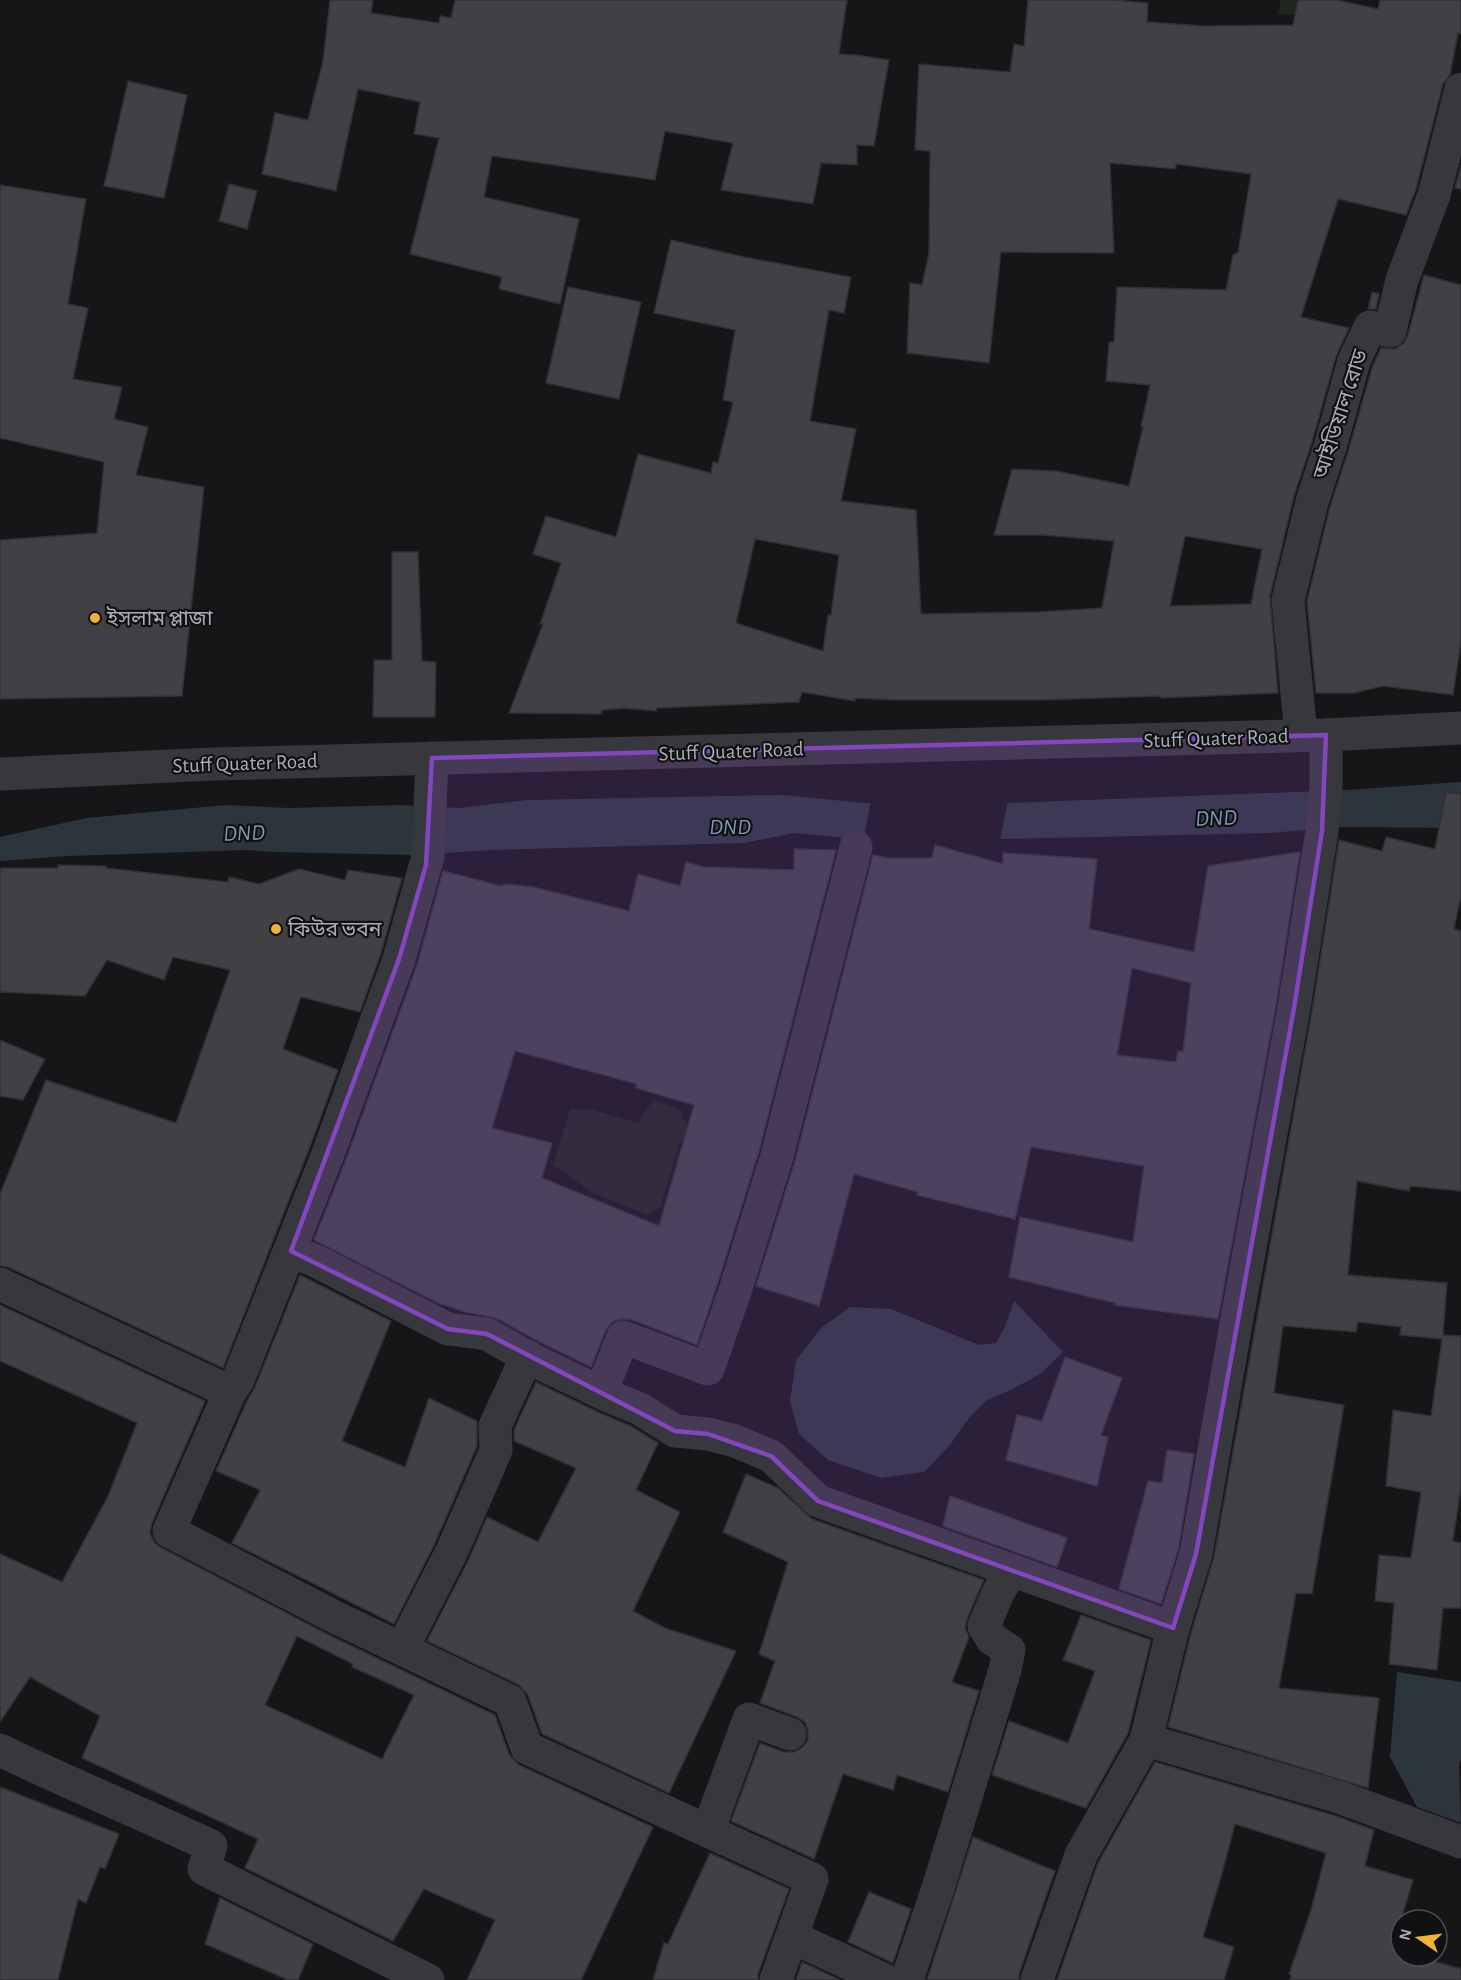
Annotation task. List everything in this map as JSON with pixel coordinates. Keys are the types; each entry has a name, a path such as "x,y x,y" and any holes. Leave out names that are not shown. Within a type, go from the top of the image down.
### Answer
{"street":[{"name":"আইডিয়াল রোড","path":"1313,735 1288,600 1312,501 1354,361 1370,327 1390,331 1402,280 1434,195 1461,89"},
{"name":"Stuff Quater Road","path":"0,774 213,764 1313,735 1461,728"},
{"path":"1037,1980 1081,1855 1146,1740 1173,1628 1196,1554 1294,1008 1322,831 1326,787 1313,735"},
{"path":"432,758 428,856 399,959 291,1251 238,1380 230,1392 168,1531 333,1616 510,1701 527,1748 812,1879 776,1980"},
{"path":"601,1392 623,1337 708,1369 777,1156 855,847"},
{"path":"291,1251 316,1261 448,1329 488,1334 527,1356 640,1409 675,1431 708,1434 771,1456 818,1501 1173,1628"},
{"path":"0,1284 230,1392"},
{"path":"402,1649 452,1551 496,1450 495,1426 527,1356"},
{"path":"907,1980 942,1877 1005,1670 1010,1650 992,1639 984,1626 1011,1570"},
{"path":"708,1831 749,1719 790,1734"},
{"path":"1146,1740 1342,1798 1461,1842"},
{"path":"0,1750 65,1782 211,1846 204,1869 428,1980"},
{"path":"792,1937 885,1980"}],"highlighted area":[{"path":"1326,735 1322,831 1294,1008 1196,1554 1173,1628 818,1501 771,1456 708,1434 675,1431 487,1334 448,1329 291,1251 399,959 426,865 432,758"}],"shaded area":[{"path":"1281,0 1315,0 1302,14 1277,15"},
{"path":"653,1100 683,1111 682,1119 698,1133 695,1145 680,1142 660,1208 648,1215 593,1193 553,1165 570,1109 593,1110 638,1123"}],"water":[{"name":"DND","path":"1461,782 1461,828 1338,827 1271,833 1002,839 863,835 847,838 794,833 744,843 491,850 413,855 247,850 68,856 0,861 0,837 87,818 226,805 288,808 400,805 459,808 527,800 783,795 865,803 1007,803 1347,790"},
{"path":"1014,1301 1063,1352 1040,1374 987,1400 924,1472 881,1478 828,1460 799,1434 790,1401 796,1360 821,1328 850,1307 891,1309 979,1345 996,1343 1004,1329"},
{"path":"1397,1672 1461,1682 1461,1760 1459,1763 1461,1823 1417,1807 1390,1757"}],"pier":[{"path":"871,800 1008,800 1000,841 864,837"}],"building":[{"path":"330,0 373,0 371,13 439,23 440,16 451,18 455,0 847,0 839,54 889,60 874,146 857,145 857,165 821,163 813,204 721,190 733,143 665,131 655,180 492,156 484,197 579,219 560,304 499,289 502,277 410,254 439,138 414,134 420,102 358,89 336,191 262,174 275,113 308,120 323,61"},
{"path":"1028,0 1114,0 1148,3 1147,22 1203,26 1293,25 1298,0 1337,0 1378,9 1380,0 1461,0 1461,34 1458,33 1450,75 1443,84 1416,189 1406,215 1338,199 1301,317 1349,328 1336,356 1294,496 1270,596 1278,693 1042,700 855,698 855,701 802,692 799,702 657,708 656,711 624,708 602,710 601,714 509,713 543,624 540,624 561,563 533,554 546,516 616,537 638,454 711,473 713,462 718,463 733,402 723,400 735,330 654,313 671,240 744,257 851,277 844,313 829,310 810,421 856,429 841,501 916,510 921,614 1038,612 1102,608 1114,541 1042,535 994,535 1012,469 1056,471 1129,486 1150,385 1106,381 1109,342 1114,342 1117,287 1226,290 1233,255 1238,252 1251,174 1176,164 1176,169 1110,163 1114,253 1001,252 989,363 907,353 910,283 922,285 929,253 930,151 915,150 919,64 1010,72 1014,44 1024,46","holes":["1185,536 1262,549 1251,604 1170,606","755,539 839,555 831,615 828,615 823,651 736,623"]},
{"path":"128,81 187,95 164,198 104,186"},
{"path":"1461,165 1461,189 1455,188"},
{"path":"229,184 257,191 247,229 219,221"},
{"path":"0,185 86,199 68,304 88,308 73,379 122,387 114,419 148,427 136,475 204,487 182,696 0,699 0,540 97,533 104,462 0,438"},
{"path":"1424,275 1461,285 1461,641 1453,695 1383,686 1354,693 1316,693 1307,601 1330,507 1372,368 1381,348 1395,349 1404,343"},
{"path":"568,287 641,302 619,399 546,383"},
{"path":"1372,292 1379,294 1376,309 1368,309"},
{"path":"392,552 418,552 422,661 436,662 435,717 373,717 374,660 392,660"},
{"path":"1446,792 1461,794 1461,896 1454,929 1461,931 1461,1191 1410,1186 1409,1191 1357,1181 1348,1275 1447,1283 1443,1335 1461,1336 1461,1486 1453,1541 1461,1543 1461,1608 1443,1608 1437,1670 1389,1664 1394,1603 1375,1601 1379,1555 1411,1558 1421,1492 1386,1486 1393,1410 1431,1416 1442,1339 1400,1335 1401,1327 1358,1322 1356,1332 1283,1326 1274,1393 1344,1405 1312,1594 1296,1593 1279,1688 1379,1698 1368,1788 1168,1727 1191,1633 1214,1557 1312,1011 1339,840 1382,851 1386,837 1435,849"},
{"path":"935,845 1003,864 1003,853 1097,859 1089,929 1194,952 1208,866 1300,852 1276,1005 1218,1319 1114,1305 1115,1303 1009,1277 1020,1217 1133,1242 1144,1166 1031,1147 1015,1219 917,1195 918,1192 854,1174 819,1306 756,1286 795,1161 873,855 888,858 932,858","holes":["1132,968 1191,983 1183,1052 1178,1051 1176,1062 1117,1055"]},
{"path":"794,849 836,850 759,1151 697,1345 630,1319 620,1319 612,1322 606,1330 591,1367 496,1318 465,1312 438,1303 314,1240 417,965 443,871 501,886 506,884 533,887 629,911 638,874 680,886 686,862 704,867 794,870","holes":["515,1051 637,1084 636,1088 694,1105 659,1226 542,1178 552,1143 492,1128"]},
{"path":"58,865 106,866 106,868 228,882 229,877 259,884 299,869 345,880 348,870 402,878 381,953 360,1012 301,997 283,1049 338,1070 223,1368 8,1267 0,1266 0,1194 46,1080 176,1123 230,970 173,957 164,980 107,960 85,996 0,992 0,868 58,868"},
{"path":"0,1040 45,1059 23,1100 0,1096"},
{"path":"300,1275 391,1321 342,1441 405,1467 429,1398 477,1421 477,1446 435,1543 394,1624 232,1543 260,1490 216,1471 255,1387"},
{"path":"0,1305 205,1401 152,1523 150,1533 154,1542 325,1633 495,1715 509,1754 519,1765 653,1827 581,1980 467,1980 495,1920 424,1889 393,1941 245,1868 258,1839 82,1758 100,1716 30,1677 0,1722 0,1554 62,1582 108,1496 137,1423 0,1361","holes":["297,1636 353,1664 352,1667 414,1695 382,1759 265,1705"]},
{"path":"1065,1357 1122,1378 1101,1435 1108,1437 1097,1486 1006,1460 1017,1415 1042,1421"},
{"path":"536,1382 631,1426 658,1443 636,1490 680,1512 633,1611 665,1628 736,1651 669,1793 542,1734 528,1695 519,1685 427,1641 469,1559 487,1517 538,1542 576,1468 514,1441 514,1430"},
{"path":"1167,1450 1194,1454 1178,1550 1161,1604 1119,1589 1148,1481 1162,1483"},
{"path":"746,1474 778,1488 812,1519 984,1580 967,1619 965,1628 969,1637 952,1682 979,1691 948,1792 897,1775 893,1790 843,1774 814,1859 731,1821 760,1743 784,1752 794,1752 802,1748 808,1740 805,1722 760,1703 775,1661 759,1654 788,1562 723,1532"},
{"path":"950,1496 1067,1538 1057,1567 943,1526"},
{"path":"1081,1615 1151,1640 1128,1733 1086,1808 992,1775 1009,1721 1068,1743 1095,1671 1063,1660"},
{"path":"1155,1762 1336,1816 1374,1830 1365,1866 1413,1880 1405,1908 1389,1908 1389,1968 1449,1968 1449,1965 1461,1969 1461,1980 1290,1980 1291,1975 1289,1974 1311,1910 1326,1853 1235,1824 1203,1937 1234,1947 1224,1980 1057,1980 1098,1863"},
{"path":"0,1787 119,1834 105,1869 100,1867 86,1903 78,1899 58,1980 0,1980"},
{"path":"973,1837 1055,1871 1019,1974 1019,1980 927,1980"},
{"path":"710,1853 789,1889 758,1974 758,1980 653,1980 664,1943 668,1944"},
{"path":"869,1892 911,1909 893,1963 848,1942"},
{"path":"220,1898 313,1944 298,1980 288,1980 205,1944"},
{"path":"802,1962 840,1980 796,1980"}],"place":[{"name":"ইসলাম প্লাজা","path":"95,618"},
{"name":"কিউর ভবন","path":"276,929"}]}
